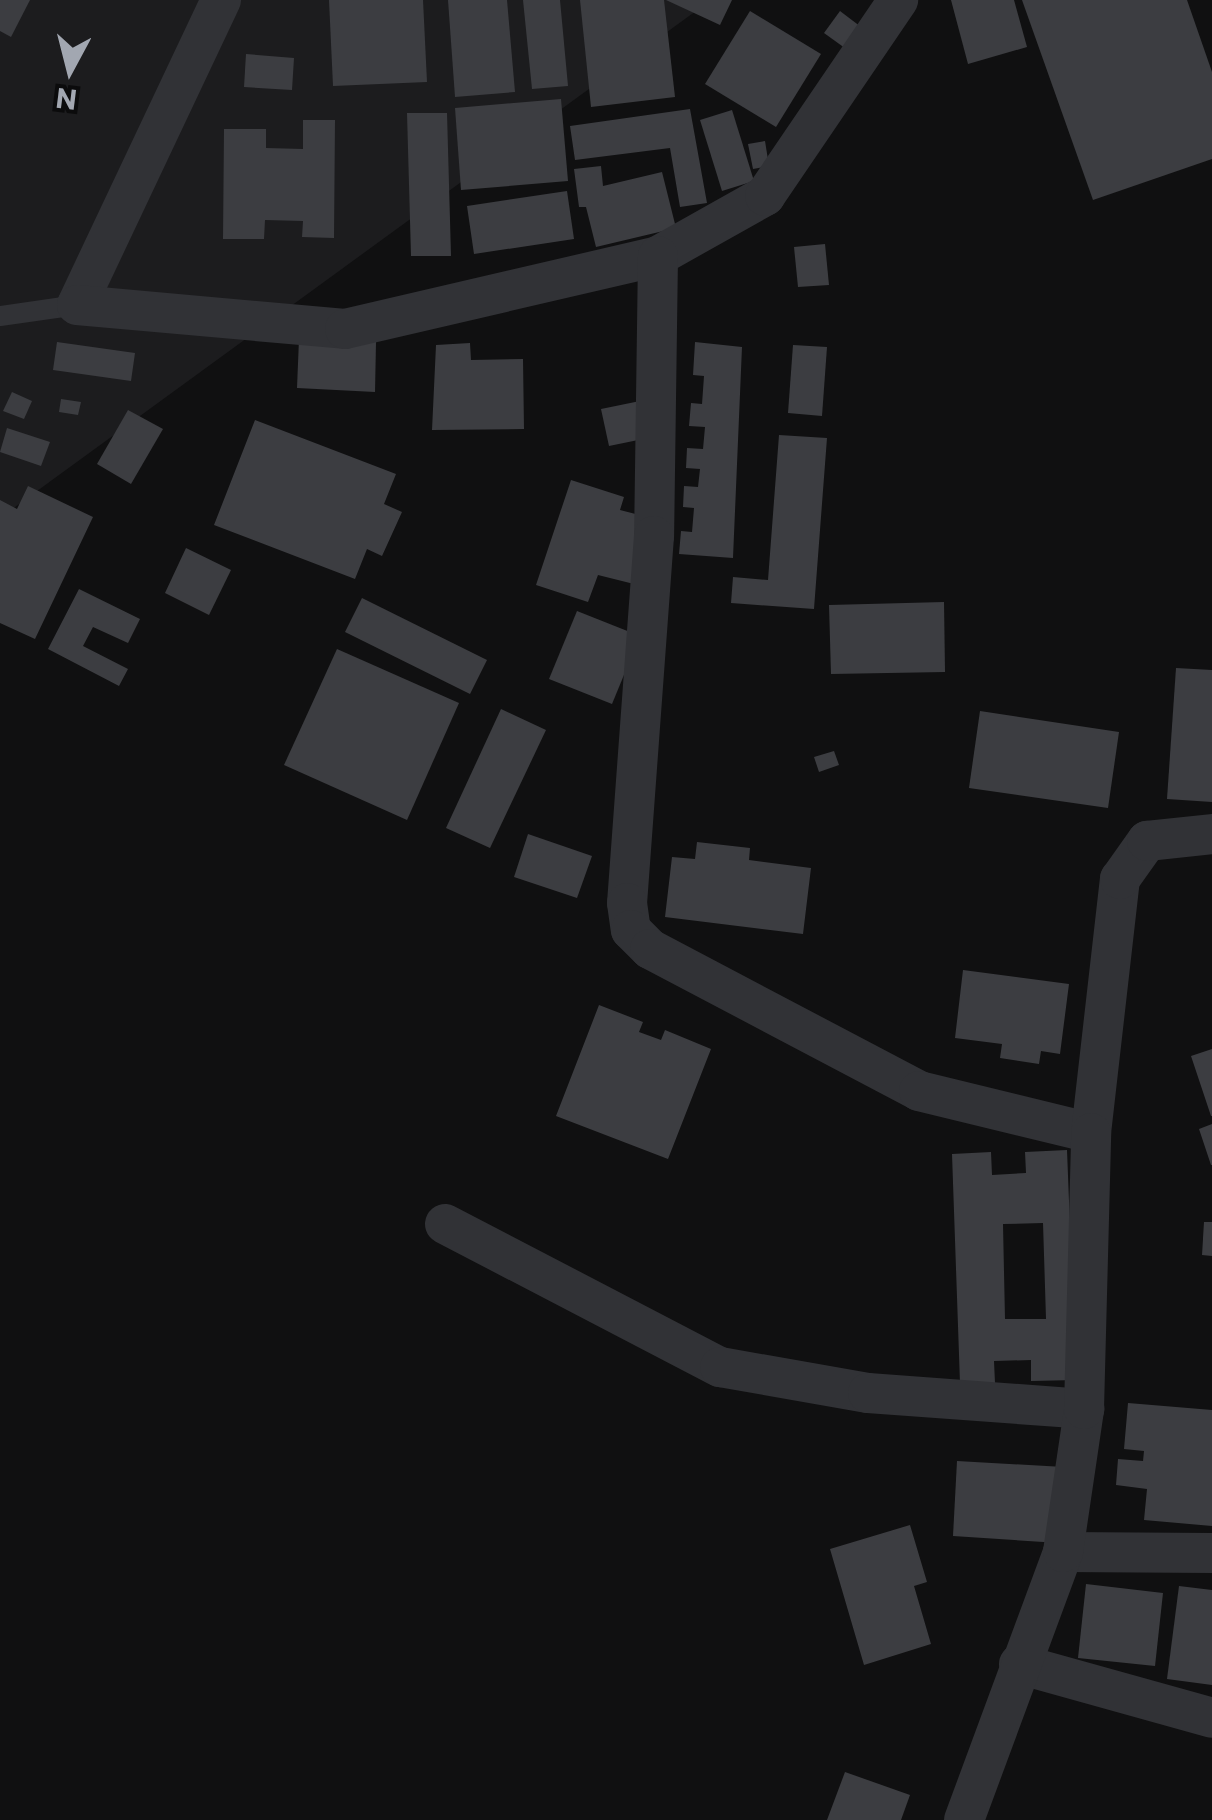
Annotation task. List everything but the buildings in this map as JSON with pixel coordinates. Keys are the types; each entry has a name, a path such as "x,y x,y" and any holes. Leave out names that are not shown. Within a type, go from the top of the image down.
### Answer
{"street":[{"path":"221,0 77,305 345,329 658,256 765,196 898,0"},
{"path":"658,256 654,536 627,903 631,930 650,949 919,1091 1090,1133"},
{"path":"964,1820 1063,1552 1084,1409 1090,1133 1120,880 1147,841 1212,834"},
{"path":"445,1224 720,1367 868,1394 1084,1409"},
{"path":"1063,1552 1212,1553"},
{"path":"1019,1664 1212,1718"}],"lane":[{"path":"0,316 77,305"}],"shaded area":[{"path":"0,0 711,0 0,518"}]}
